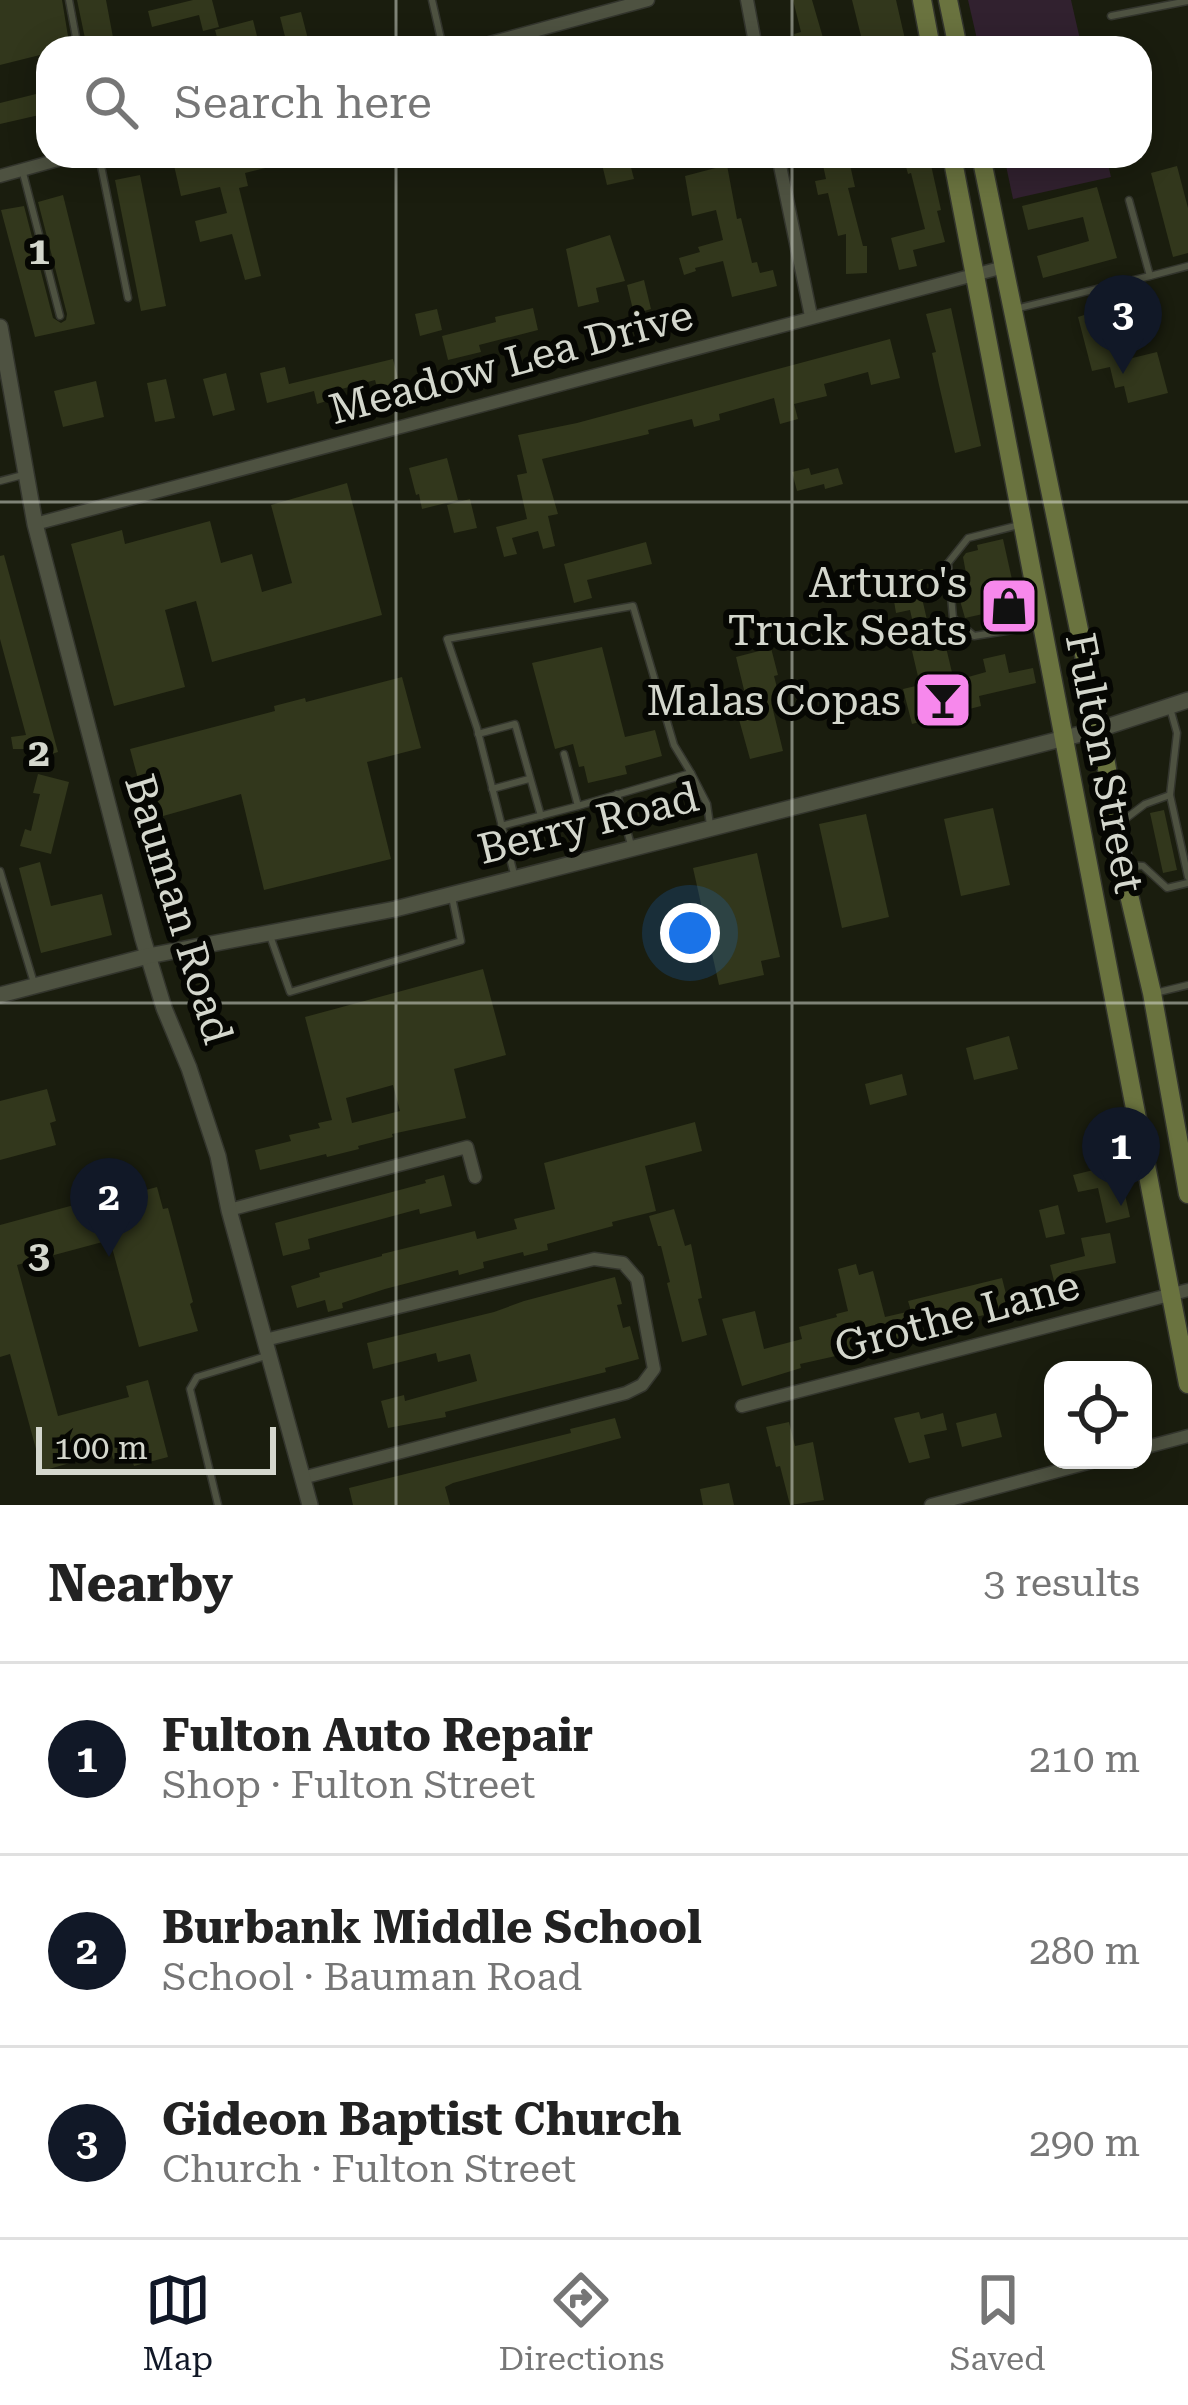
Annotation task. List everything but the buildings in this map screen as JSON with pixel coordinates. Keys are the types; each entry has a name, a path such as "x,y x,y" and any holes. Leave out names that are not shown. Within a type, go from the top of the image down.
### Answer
{"main road":[{"path":"922,0 930,36"},
{"path":"948,0 956,36"},
{"name":"Fulton Street","path":"954,168 1114,999 1179,1292 1188,1384"},
{"name":"Fulton Street","path":"983,168 1100,729 1188,1194"},
{"path":"1114,999 1152,993"}],"street":[{"path":"515,36 648,0"},
{"path":"747,0 754,36"},
{"path":"0,176 36,166"},
{"path":"780,168 811,316"},
{"name":"Meadow Lea Drive","path":"35,524 1004,267"},
{"name":"Bauman Road","path":"0,328 35,524 148,956 218,1156 310,1505"},
{"name":"Berry Road","path":"0,995 148,956 395,909 1100,729 1188,700"},
{"path":"229,1210 466,1147 476,1177"},
{"path":"267,1348 307,1330 594,1258 623,1263 637,1280 654,1369 642,1385 603,1400 302,1478"},
{"name":"Grothe Lane","path":"742,1406 1179,1292"},
{"path":"1152,1446 1188,1436"},
{"path":"931,1505 1065,1469"}],"lane":[{"path":"69,0 76,36"},
{"path":"432,0 440,36"},
{"path":"1112,16 1188,1"},
{"path":"101,168 128,298"},
{"path":"22,170 60,316"},
{"path":"1129,200 1150,277"},
{"path":"1012,310 1188,266"},
{"path":"0,481 27,474"},
{"path":"1022,524 968,538 948,563 953,619 974,636 1042,625"},
{"path":"515,878 478,734 447,639 633,606 674,745 707,804 711,829"},
{"path":"1124,864 1143,866 1167,888 1188,880 1170,795 1178,733 1170,708"},
{"path":"478,734 515,724 541,816"},
{"path":"564,754 578,806"},
{"path":"501,826 692,772"},
{"path":"492,789 530,779"},
{"path":"617,794 632,848"},
{"path":"1117,825 1144,804 1170,795"},
{"path":"0,871 35,986"},
{"path":"268,933 290,992 461,940 452,894"},
{"path":"1152,993 1188,985 1188,975"},
{"path":"218,1505 190,1389 197,1377 267,1348"}],"shaded area":[{"path":"968,0 1071,0 1079,36 976,36"},
{"path":"1007,168 1109,168 1111,177 1013,199"}],"place":[{"name":"Gideon Baptist Church","path":"1123,374"},
{"name":"Arturo's Truck Seats","path":"1009,606"},
{"name":"Malas Copas","path":"943,700"},
{"name":"Fulton Auto Repair","path":"1121,1206"},
{"name":"Burbank Middle School","path":"109,1257"}]}
